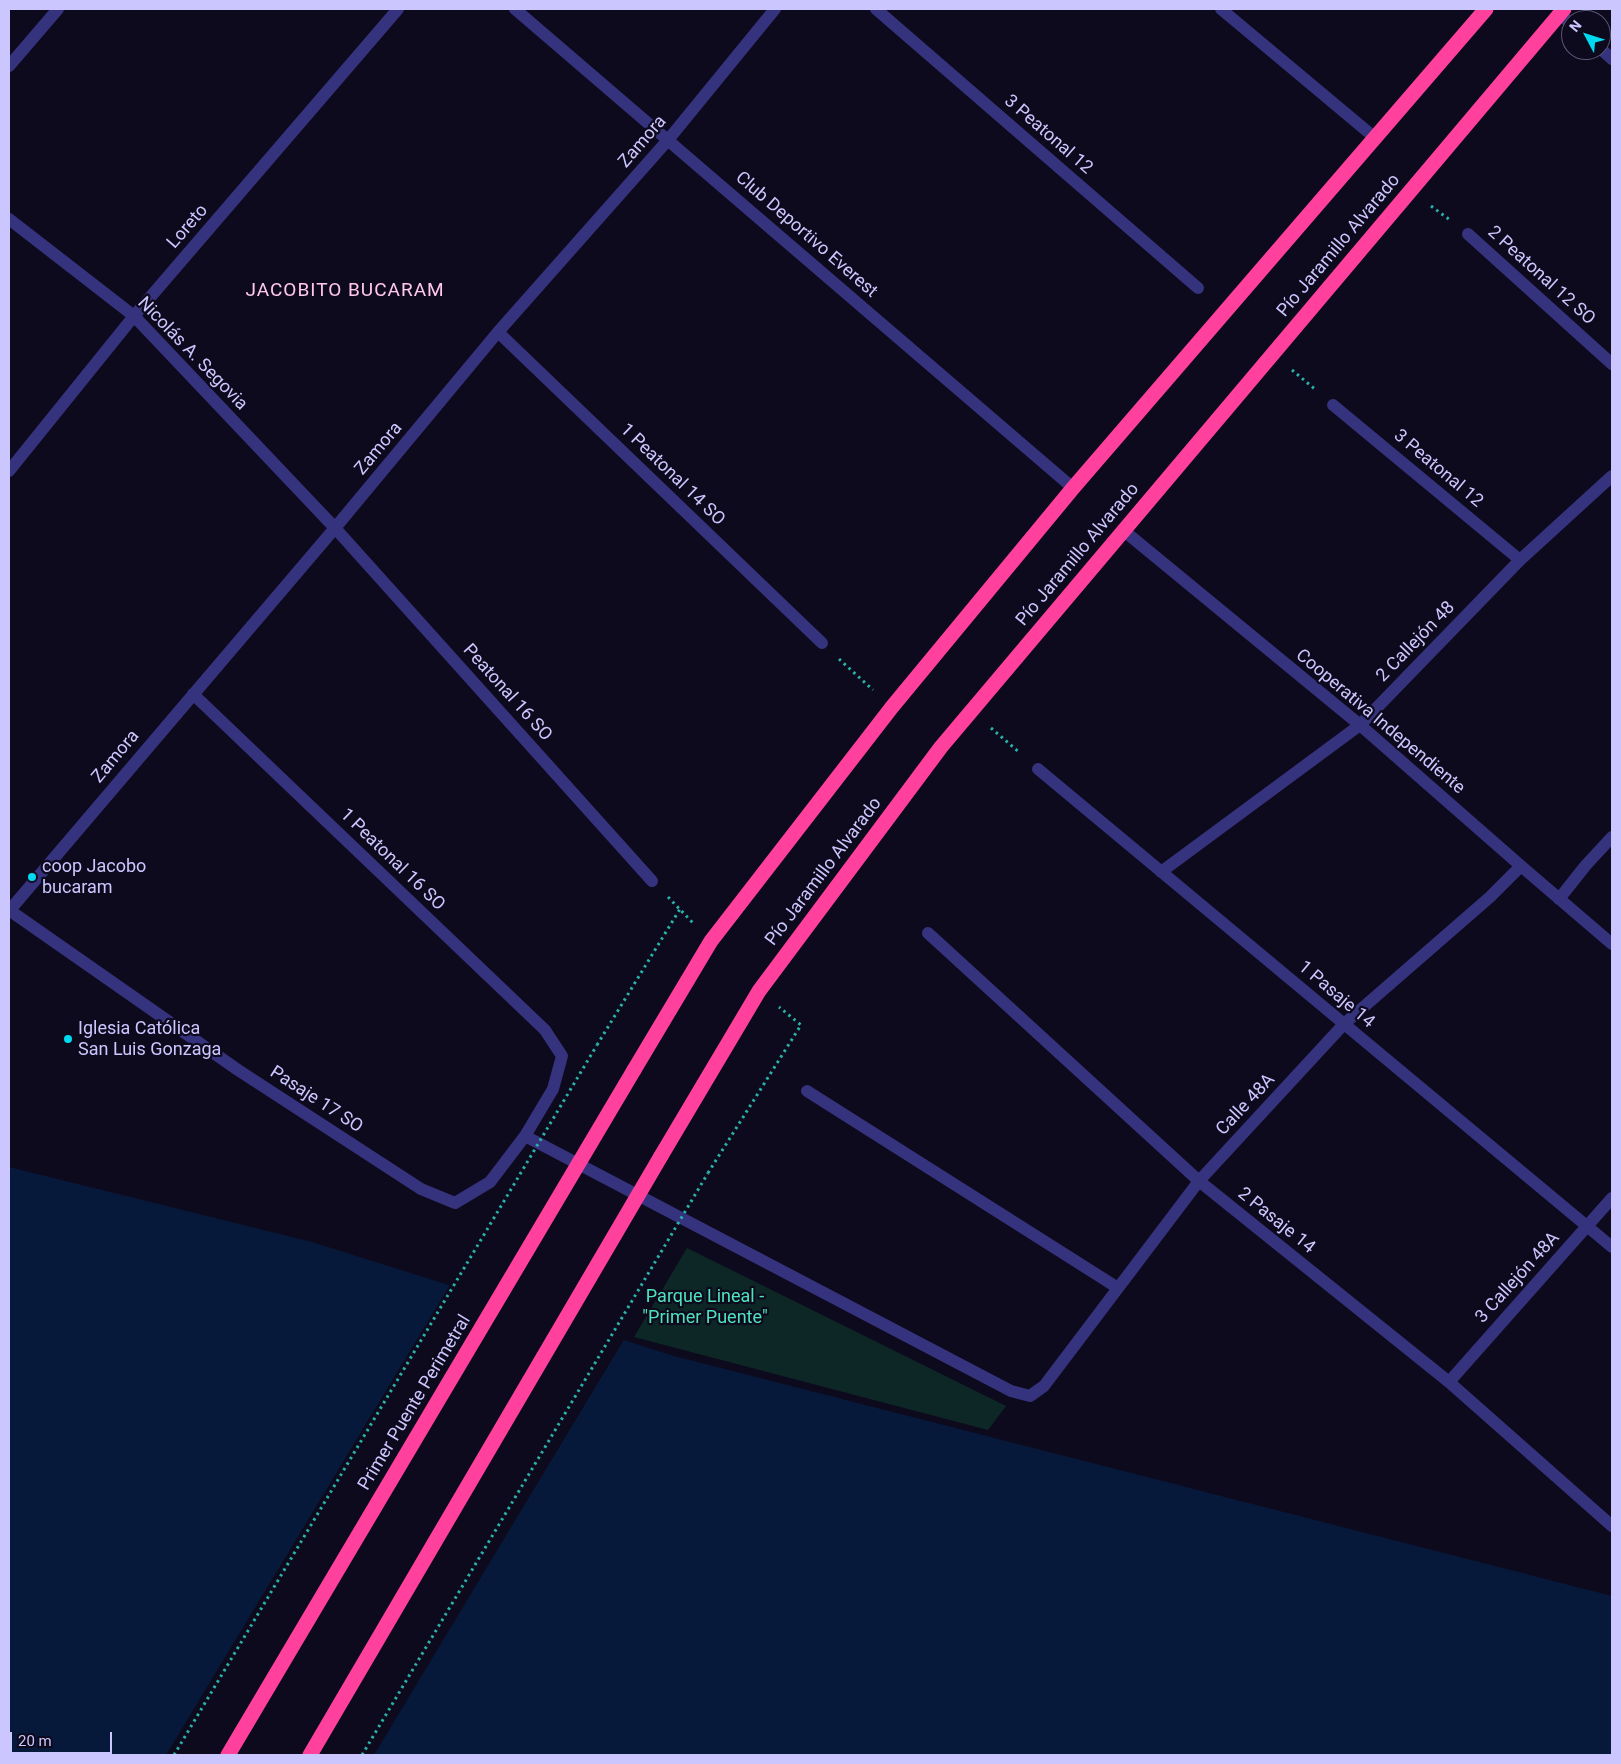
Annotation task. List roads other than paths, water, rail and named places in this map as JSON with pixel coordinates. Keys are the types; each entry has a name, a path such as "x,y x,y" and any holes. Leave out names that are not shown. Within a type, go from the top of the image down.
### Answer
{"highway":[{"path":"1073,488 1486,9"},
{"name":"Pío Jaramillo Alvarado","path":"310,1755 759,991 941,747 1410,190 1561,20"},
{"name":"Primer Puente Perimetral","path":"228,1755 712,941 892,707 1073,488"}],"street":[{"path":"9,66 58,9"},
{"name":"Loreto","path":"9,471 134,316 398,9"},
{"name":"Club Deportivo Everest","path":"515,9 1073,488"},
{"name":"Zamora","path":"9,910 335,528 498,332 668,140 775,9"},
{"name":"3 Peatonal 12","path":"876,9 1198,288"},
{"path":"1221,9 1374,137"},
{"name":"Nicolás A. Segovia","path":"9,219 134,316 335,528"},
{"name":"2 Peatonal 12 SO","path":"1468,234 1612,364"},
{"name":"1 Peatonal 14 SO","path":"498,332 822,643"},
{"name":"3 Peatonal 12","path":"1333,405 1520,560"},
{"name":"2 Callejón 48","path":"1161,872 1360,726 1520,560 1612,476"},
{"name":"Peatonal 16 SO","path":"335,528 652,881"},
{"name":"Cooperativa Independiente","path":"1123,530 1360,726 1612,944"},
{"name":"1 Peatonal 16 SO","path":"193,694 544,1030 562,1056"},
{"name":"1 Pasaje 14","path":"1038,770 1612,1247"},
{"path":"1559,899 1586,865 1612,837"},
{"name":"Calle 48A","path":"525,1136 1002,1386 1030,1396 1044,1386 1199,1181 1344,1024 1490,897 1520,866"},
{"name":"Pasaje 17 SO","path":"9,910 238,1070 422,1189 455,1203 490,1182 525,1136 553,1089 562,1056"},
{"name":"2 Pasaje 14","path":"928,933 1199,1181 1449,1382 1612,1526"},
{"path":"807,1091 1118,1288"},
{"name":"3 Callejón 48A","path":"1449,1382 1612,1198"}],"water":[{"path":"9,1167 312,1242 674,1356 1612,1596 1612,1755 9,1755"}],"place":[{"name":"coop Jacobo bucaram","path":"32,877"},
{"name":"Iglesia Católica San Luis Gonzaga","path":"68,1039"}],"district":[{"name":"JACOBITO BUCARAM","path":"345,291"}],"park label":[{"name":"Parque Lineal - \"Primer Puente\"","path":"705,1307"}]}
